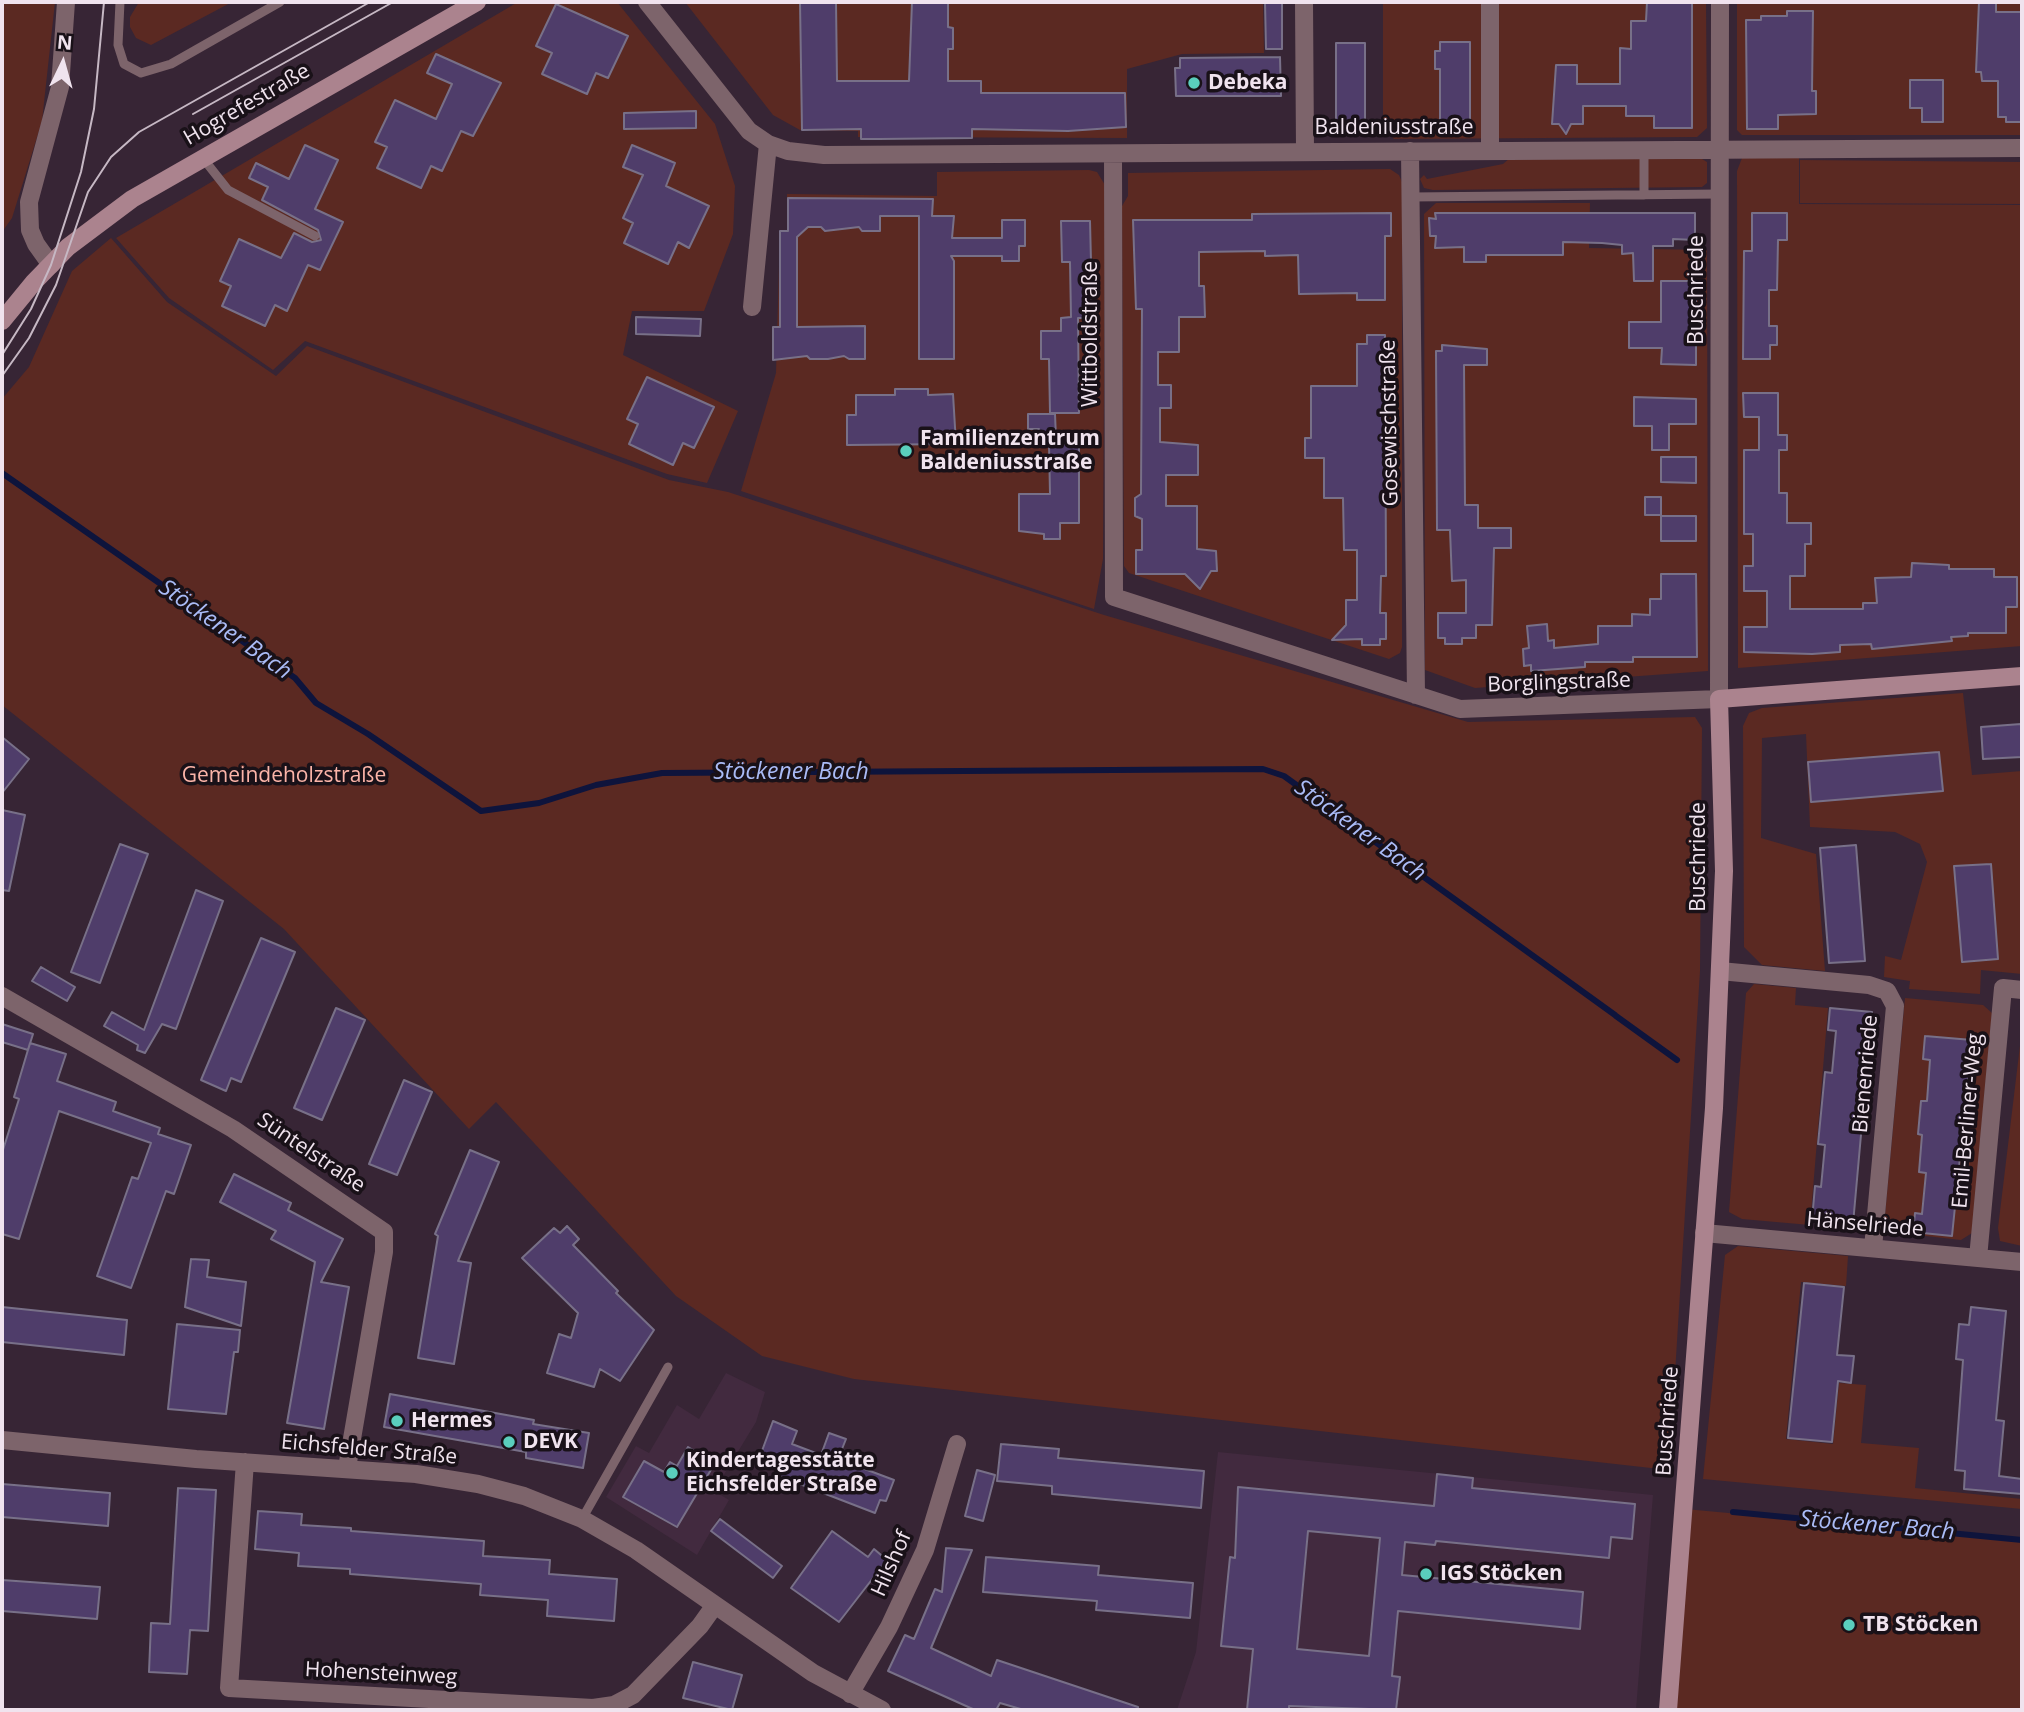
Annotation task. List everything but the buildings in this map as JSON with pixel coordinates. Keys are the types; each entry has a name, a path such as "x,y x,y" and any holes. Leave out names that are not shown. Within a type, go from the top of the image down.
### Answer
{"street":[{"path":"51,265 33,237 29,202 60,87 66,2"},
{"name":"Hogrefestraße","path":"2,321 51,265 122,205 477,2"},
{"name":"Baldeniusstraße","path":"647,2 749,131 768,144 788,151 824,155 2022,148"},
{"path":"1304,2 1305,151"},
{"path":"1490,2 1490,150"},
{"name":"Buschriede","path":"1668,1710 1704,1233 1724,871 1719,699 1720,2"},
{"path":"752,307 768,144"},
{"name":"Gosewischstraße","path":"1410,150 1416,695"},
{"name":"Wittboldstraße","path":"1114,155 1114,597"},
{"name":"Borglingstraße","path":"1114,597 1460,709 1719,699 2022,676"},
{"name":"Bienenriede","path":"1720,971 1869,985 1887,991 1895,1006 1873,1248"},
{"name":"Emil-Berliner-Weg","path":"1978,1258 2003,988 2022,990"},
{"name":"Süntelstraße","path":"2,996 233,1129 376,1224 384,1233 384,1252 347,1468"},
{"name":"Hänselriede","path":"1704,1233 2022,1262"},
{"name":"Eichsfelder Straße","path":"2,1440 244,1462 416,1474 478,1484 524,1496 582,1518 636,1550 850,1695 882,1710"},
{"name":"Hilshof","path":"850,1695 889,1627 925,1550 957,1444"},
{"name":"Hohensteinweg","path":"244,1462 229,1688 593,1708 614,1705 633,1695 700,1626 715,1605"}],"lane":[{"path":"120,2 117,45 124,64 141,73 171,64 280,2"},
{"path":"1644,150 1644,195"},
{"path":"202,157 228,191 315,236"},
{"path":"1411,197 1720,194"},
{"path":"582,1518 668,1367"}],"shaded area":[{"name":"Kindertagesstätte Eichsfelder Straße","path":"726,1373 765,1392 756,1422 714,1491 729,1500 697,1555 606,1497 636,1446 649,1453 677,1405 699,1419"},
{"name":"IGS Stöcken","path":"1218,1452 1653,1495 1636,1710 1177,1710 1196,1652"}],"green space":[{"path":"2,2 55,2 42,121 12,218 2,232"},
{"path":"139,2 232,2 151,45 136,38 130,27 130,17"},
{"path":"518,2 617,2 715,124 735,186 733,234 704,311 632,311 623,355 738,411 707,483 667,474 305,341 273,370 169,298 116,238"},
{"path":"685,2 1263,2 1264,53 1182,54 1127,69 1127,138 858,137 858,131 800,130 773,115"},
{"path":"1383,2 1706,2 1707,128 1697,137 1394,139 1383,125"},
{"path":"1737,2 2022,2 2022,135 1742,135 1737,130"},
{"path":"1697,156 1707,162 1707,183 1702,187 1433,190 1424,188 1420,179 1424,175 1427,179 1503,164 1510,158"},
{"path":"1799,157 1799,204 2022,205 2022,646 1738,668 1737,171 1742,158"},
{"path":"1800,160 2022,162 2022,204 1800,203"},
{"path":"1390,169 1399,175 1402,182 1402,647 1400,653 1389,659 1129,573 1124,566 1122,206 1128,196 1128,173"},
{"path":"937,172 1097,172 1105,185 1103,559 1094,609 741,491 776,373 780,230 787,230 787,194 937,196"},
{"path":"1436,203 1590,203 1589,248 1707,250 1708,671 1475,688 1425,670 1424,214"},
{"name":"Gemeindeholzstraße","path":"111,238 167,302 276,376 307,346 669,480 728,492 1104,615 1468,722 1695,717 1702,728 1700,971 1669,1470 854,1379 762,1356 676,1296 496,1102 469,1129 284,929 2,705 2,399 29,367 72,271"},
{"path":"1963,693 1972,775 2022,771 2022,974 1981,970 1980,994 1909,989 1910,981 1884,977 1885,956 1901,960 1927,862 1920,844 1895,832 1810,827 1806,734 1762,738 1761,838 1816,854 1825,971 1762,965 1744,947 1743,726 1749,713 1762,708"},
{"path":"1754,984 1796,988 1795,1005 1828,1008 1810,1225 1742,1219 1729,1212 1746,993"},
{"path":"1905,998 1983,1005 1992,1013 1972,1233 1961,1240 1891,1232 1884,1226"},
{"path":"2022,1029 2022,1246 2000,1241 1998,1228"},
{"path":"1738,1246 1848,1256 1846,1286 1801,1282 1786,1439 1833,1444 1839,1383 1866,1385 1861,1443 1919,1448 1915,1488 2022,1499 2022,1509 1703,1479 1725,1255"},
{"name":"TB Stöcken","path":"1685,1509 2022,1540 2022,1710 1668,1710"}],"waterway":[{"name":"Stöckener Bach","path":"2,473 295,678 316,703 368,734 481,811 539,803 596,785 662,773 1263,769 1284,776 1615,1015"},
{"name":"Stöckener Bach","path":"1616,1016 1677,1060"},
{"name":"Stöckener Bach","path":"1733,1512 2022,1540"}],"tram line":[{"path":"2,355 31,309 51,265 81,172 94,109 104,2"},
{"path":"2,376 29,338 56,285 88,192 111,157 139,132 370,2"},
{"path":"193,114 393,2"}],"place":[{"name":"Debeka","path":"1194,83"},
{"name":"Familienzentrum Baldeniusstraße","path":"906,451"},
{"name":"Hermes","path":"397,1421"},
{"name":"DEVK","path":"509,1442"},
{"name":"Kindertagesstätte Eichsfelder Straße","path":"672,1473"},
{"name":"IGS Stöcken","path":"1426,1574"},
{"name":"TB Stöcken","path":"1849,1625"}]}
